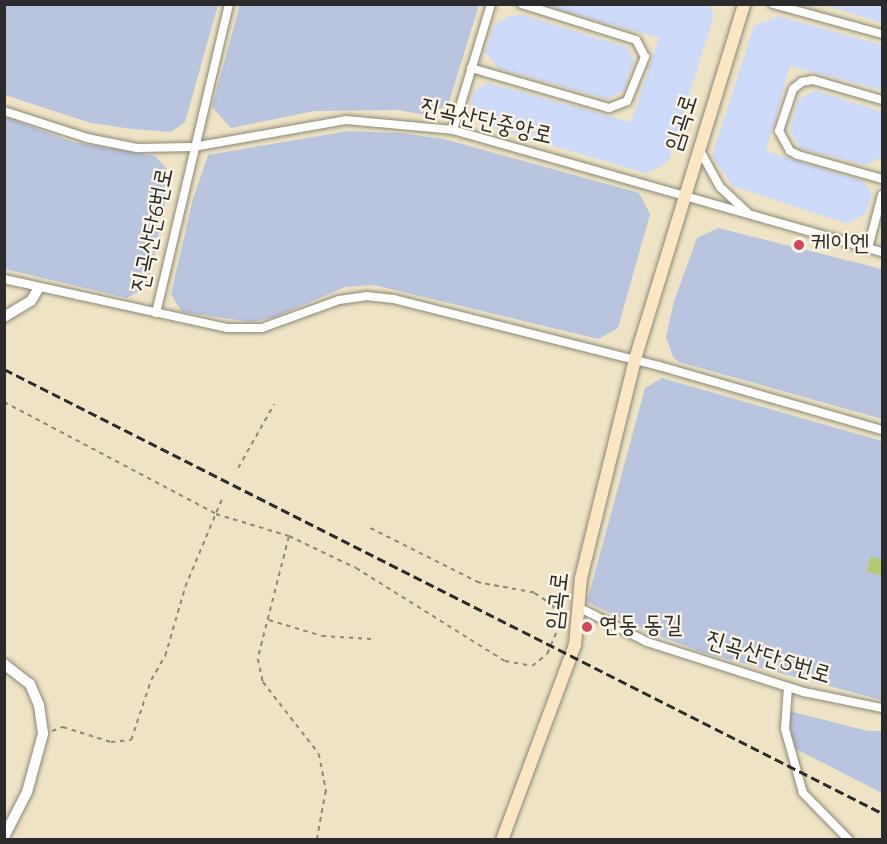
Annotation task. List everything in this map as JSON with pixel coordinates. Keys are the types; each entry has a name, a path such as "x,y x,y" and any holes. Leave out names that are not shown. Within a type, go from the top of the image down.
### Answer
{"main road":[{"name":"임곡로","path":"501,840 575,645 581,578 635,359 682,194 744,4"}],"street":[{"name":"진곡산단6번로","path":"4,279 38,289 156,313 193,147 229,4"},
{"path":"453,130 491,4"},
{"path":"471,68 609,108 627,101 645,57 636,40 522,4"},
{"path":"773,4 882,34"},
{"path":"882,100 813,80 802,82 793,89 779,131 790,151 798,155 882,179"},
{"name":"진곡산단중앙로","path":"4,111 87,138 127,146 193,147 346,120 453,130 882,252"},
{"path":"698,145 720,187 752,216"},
{"path":"868,248 882,195"},
{"path":"4,317 31,301 38,289"},
{"path":"156,313 227,328 262,328 339,300 375,297 635,359 882,430"},
{"name":"진곡산단5번로","path":"580,608 647,642 788,687 882,708"},
{"path":"4,664 30,684 39,705 43,734 27,792 4,837"},
{"path":"788,687 785,729 803,793 849,840"}],"path":[{"path":"4,402 216,514 290,536 356,568 505,661 532,666 547,654 559,626 553,606 534,593 479,583 369,528"},
{"path":"238,468 274,404"},
{"path":"43,734 63,727 111,742 131,740 224,496"},
{"path":"290,536 258,659 263,682 320,754 326,791 317,840"},
{"path":"268,619 322,636 372,639"}],"shaded area":[{"path":"5,4 218,5 185,122 171,132 91,123 5,95"},
{"path":"240,4 479,5 449,102 442,108 427,115 398,110 314,111 231,128 212,107"},
{"path":"544,5 709,5 714,15 669,160 660,167 645,173 479,124 470,107 474,91 488,83 631,122 659,38"},
{"path":"820,5 882,5 882,23 838,9"},
{"path":"522,15 627,47 634,61 623,91 607,99 498,68 485,52 495,24 510,16"},
{"path":"778,16 882,45 882,90 790,66 766,151 864,182 872,194 866,213 848,224 733,186 712,156 754,26"},
{"path":"815,90 882,112 882,157 866,165 800,148 790,131 798,100"},
{"path":"5,117 73,142 155,156 171,174 148,286 127,298 5,269"},
{"path":"348,131 400,133 444,139 639,193 650,214 618,328 598,339 374,285 345,287 275,317 251,322 182,312 171,294 193,199 208,155"},
{"path":"718,228 882,269 882,419 679,362 673,357 666,337 674,301 697,238"},
{"path":"662,378 882,441 882,700 704,653 649,632 587,602 645,388"},
{"path":"789,711 868,731 882,731 882,793 792,747"}],"green space":[{"path":"871,556 882,560 882,576 867,571"}],"railway":[{"path":"4,369 882,813"}],"place":[{"name":"케이엔","path":"799,245"},
{"name":"연동 동길","path":"587,627"}]}
